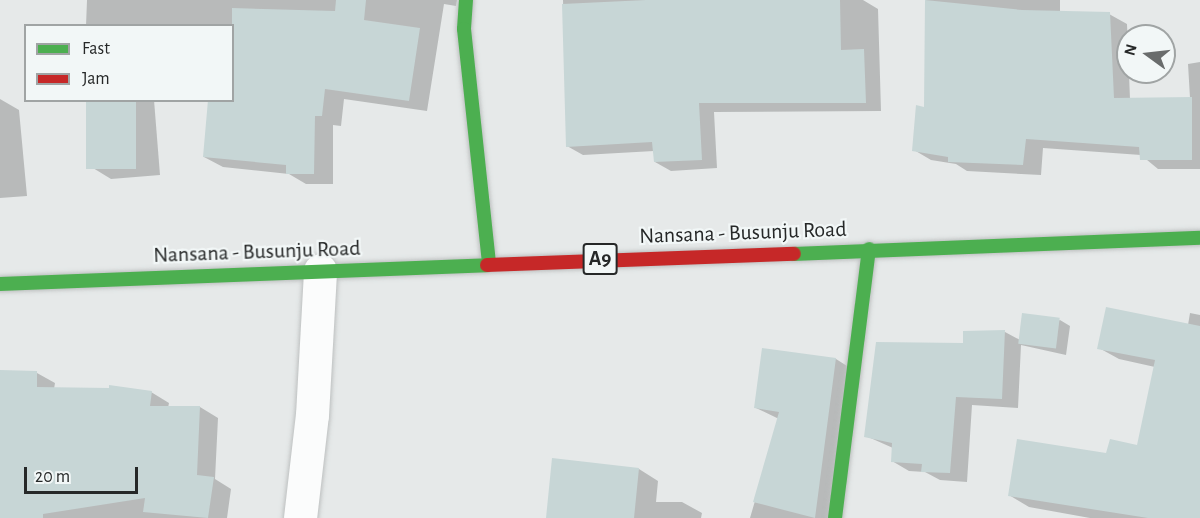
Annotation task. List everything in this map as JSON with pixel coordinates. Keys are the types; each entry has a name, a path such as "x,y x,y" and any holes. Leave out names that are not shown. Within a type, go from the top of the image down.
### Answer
{"main road":[{"path":"466,0 464,28 489,264"},
{"name":"Nansana - Busunju Road","path":"0,284 1200,238"},
{"path":"835,518 869,249"}],"street":[{"path":"300,518 312,415 320,270"}],"building":[{"path":"336,0 366,0 364,20 420,28 409,101 325,89 322,116 315,116 314,174 286,174 286,165 203,157 208,102 234,102 232,8 335,11"},
{"path":"646,0 840,0 841,50 864,49 866,103 699,103 702,160 654,162 652,142 566,147 562,4"},
{"path":"925,0 1022,10 1110,12 1114,98 1192,97 1192,160 1140,160 1139,147 1026,139 1023,165 948,162 948,157 912,151 916,105 924,107"},
{"path":"86,102 136,102 136,169 86,169"},
{"path":"1106,307 1200,326 1200,518 1148,518 1008,496 1017,439 1106,453 1110,439 1137,445 1155,360 1097,349"},
{"path":"1022,313 1060,318 1056,348 1018,344"},
{"path":"1005,330 1002,399 956,397 950,473 921,472 922,464 891,462 892,443 864,437 876,342 963,343 963,331"},
{"path":"762,348 836,358 815,518 753,502 779,412 754,408"},
{"path":"0,370 37,371 37,387 109,388 109,385 152,391 150,406 200,406 197,475 214,477 208,518 143,512 145,498 43,514 43,518 0,518"},
{"path":"552,458 639,468 634,518 546,518"}],"traffic: fast":[{"path":"466,0 464,29 489,264"},
{"path":"794,254 1200,238"},
{"path":"835,518 869,249"},
{"path":"0,284 487,265"}],"traffic: jam":[{"path":"487,265 794,254"}]}
